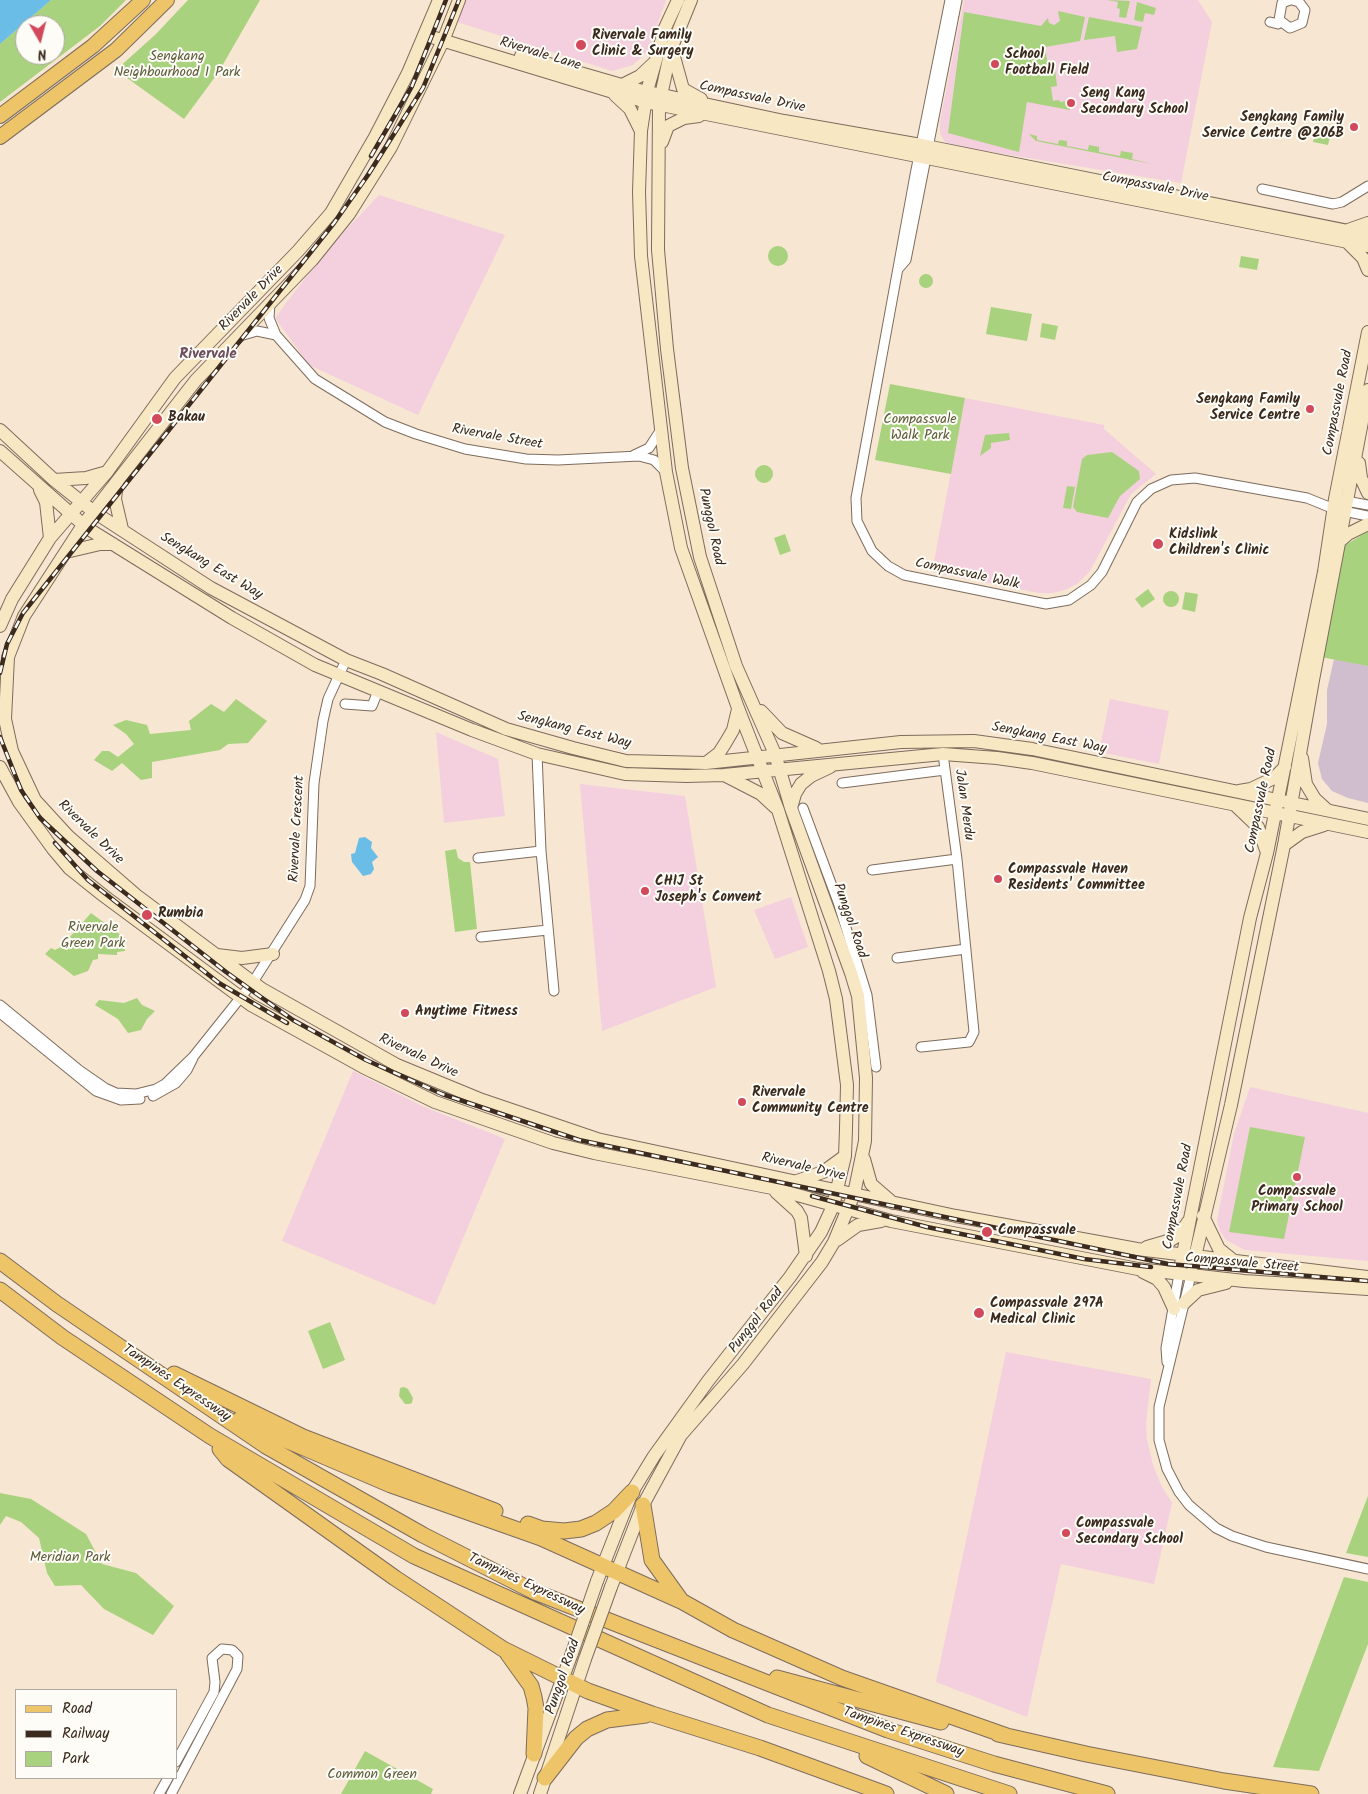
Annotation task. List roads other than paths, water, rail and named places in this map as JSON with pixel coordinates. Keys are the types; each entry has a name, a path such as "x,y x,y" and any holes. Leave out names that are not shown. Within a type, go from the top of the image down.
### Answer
{"highway":[{"name":"Tampines Expressway","path":"0,1262 57,1304 266,1446 423,1536 535,1592 888,1730 994,1764 1108,1794"},
{"name":"Tampines Expressway","path":"0,1290 62,1337 210,1436 414,1556 768,1716 1010,1794"},
{"path":"127,1350 304,1437 542,1529 564,1532 581,1529 596,1523 614,1511 632,1492"},
{"path":"217,1411 391,1485 541,1538 682,1602 733,1630 842,1678 1008,1736"},
{"path":"210,1436 228,1458 252,1476 395,1578 503,1649 577,1686 652,1714 760,1748 886,1794"},
{"path":"410,1478 452,1508"},
{"path":"643,1505 652,1560 682,1602"},
{"path":"480,1516 506,1516"},
{"path":"503,1649 531,1686 536,1708 534,1754"},
{"path":"749,1676 761,1674 961,1727 1086,1754 1224,1781 1311,1794"},
{"path":"545,1778 576,1738 588,1729 617,1717 652,1714"},
{"path":"768,1716 871,1758 946,1794"},
{"path":"1224,1781 1262,1794"}],"main road":[{"path":"0,116 92,46 143,0"},
{"path":"0,137 123,44 167,0"},
{"name":"Rivervale Drive","path":"1,621 12,599 50,538 107,472 175,378 298,251 331,213 375,137 427,30 439,0"},
{"name":"Rivervale Drive","path":"459,0 445,37 391,147 349,214 312,260 196,380 83,525 24,616 8,657 5,718 12,751 35,800 68,836 136,895 253,982 378,1056 408,1071 455,1090 552,1125 597,1138 854,1194"},
{"name":"Punggol Road","path":"520,1794 563,1679 610,1569 643,1505 681,1434 743,1364 822,1262 834,1242 849,1209 865,1141 866,1078 869,1057 862,996 833,904 807,835 791,809 763,771 756,757 681,548 666,472 641,256 641,131 646,97 665,28 678,0"},
{"name":"Punggol Road","path":"540,1794 577,1686 632,1492 673,1427 806,1256 821,1232 833,1206 845,1156 846,1085 836,999 805,892 791,809 775,754 754,702 736,666 700,557 682,468 667,349 658,250 658,159 660,99 672,49 691,0"},
{"name":"Rivervale Lane","path":"427,30 646,97"},
{"path":"658,159 668,126 705,109 683,88 677,74 672,49"},
{"path":"641,131 618,89 640,76 657,60"},
{"name":"Compassvale Drive","path":"646,97 1346,236 1368,246"},
{"path":"1368,223 1346,236 1363,258 1368,270"},
{"name":"Compassvale Drive","path":"1346,236 1368,235"},
{"name":"Compassvale Road","path":"1188,1256 1203,1216 1231,1105 1284,846 1340,541 1340,505 1368,332"},
{"name":"Compassvale Road","path":"1185,1274 1188,1256 1189,1222 1250,918 1267,853 1324,572 1340,505 1357,451 1368,390"},
{"name":"Sengkang East Way","path":"0,430 54,480 94,512 211,588 346,660 506,729 626,761 706,764 775,754 901,742 974,741 1032,749 1232,798"},
{"name":"Sengkang East Way","path":"0,451 37,486 83,525 232,618 338,675 538,754 625,774 724,775 779,768 942,754 1032,763 1276,806 1326,824 1368,832"},
{"path":"1357,451 1361,478 1368,493"},
{"path":"54,480 86,478 107,472"},
{"path":"117,483 115,499 122,529"},
{"path":"37,486 46,502 50,538"},
{"path":"1340,541 1348,534 1368,524"},
{"path":"66,552 100,544 114,544"},
{"path":"754,702 782,733 820,750"},
{"path":"706,764 718,754 733,730 738,708"},
{"path":"1301,747 1306,784 1315,799 1327,810"},
{"path":"724,775 791,809 795,794 801,784 811,776 837,764"},
{"name":"Rivervale Drive","path":"0,767 19,802 52,849 70,868 240,998 363,1068 435,1102 534,1136 594,1154 772,1188 849,1209"},
{"path":"1267,853 1258,827 1232,798 1274,778 1285,767"},
{"name":"Sengkang East Way","path":"1290,810 1327,810 1368,819"},
{"path":"1284,846 1302,832 1326,824"},
{"path":"215,955 242,958 272,954"},
{"path":"865,1141 864,1162 871,1184 893,1203"},
{"path":"794,1182 823,1172 845,1156"},
{"path":"772,1188 798,1211 803,1229 806,1256"},
{"name":"Compassvale Street","path":"854,1194 1137,1249 1368,1277"},
{"name":"Compassvale Street","path":"849,1209 891,1220 1138,1269 1244,1280 1368,1289"},
{"path":"1203,1216 1219,1250 1236,1262"},
{"path":"834,1242 858,1225 891,1220"},
{"path":"1137,1249 1171,1240 1189,1222"},
{"path":"1138,1269 1157,1279 1179,1306 1198,1290 1216,1284 1244,1280"}],"street":[{"path":"927,131 950,0"},
{"path":"927,131 957,0"},
{"name":"Compassvale Walk","path":"927,131 906,260 899,268 855,510 865,542 880,560 897,572 919,580 1023,601 1046,604 1059,603 1080,595 1092,585 1102,572 1137,502 1151,489 1171,480 1195,478 1340,505"},
{"path":"1262,189 1337,203 1368,186"},
{"name":"Rivervale Street","path":"270,303 269,318 276,335 315,379 385,422 465,449 526,459 558,460 630,456 650,459 666,472"},
{"path":"236,337 257,331 276,335"},
{"name":"Rivervale Street","path":"630,456 649,448 660,431"},
{"path":"1340,505 1368,506"},
{"path":"1340,505 1368,516"},
{"name":"Rivervale Crescent","path":"0,1005 79,1070 105,1088 116,1093 136,1094 156,1089 165,1084 193,1057 253,982 305,900 310,886 316,766 325,713 338,675 346,660"},
{"path":"345,704 372,706 378,691"},
{"path":"538,754 541,851 554,991"},
{"name":"Jalan Merdu","path":"921,1048 969,1042 974,1032 957,859 942,754"},
{"path":"842,783 945,770"},
{"path":"478,858 541,851"},
{"name":"Jalan Merdu","path":"872,870 957,859"},
{"path":"481,937 548,930"},
{"path":"897,958 966,949"},
{"name":"Rivervale Crescent","path":"0,1013 78,1078 96,1091 114,1098 136,1100 165,1091 181,1078 193,1057"},
{"path":"869,1057 876,1067"},
{"path":"1185,1274 1179,1306 1166,1348 1167,1367 1159,1407 1159,1440 1167,1469 1179,1492 1189,1505 1216,1528 1255,1545 1368,1569"},
{"path":"171,1794 237,1669 238,1656 232,1650 222,1649 212,1658 216,1682 214,1692 178,1758"},
{"path":"159,1794 167,1779"}],"water":[{"path":"0,0 51,0 34,15 15,15 15,31 0,44"},
{"path":"365,837 372,842 371,848 378,857 372,862 374,869 371,874 363,876 352,862 351,854 355,853 359,838"}],"railway":[{"path":"371,156 412,86 446,0"},
{"path":"0,673 7,644 23,613 334,223 368,175 423,88 459,0"},
{"path":"0,737 21,790 40,818 97,871 226,972 293,1020 366,1060 442,1094 579,1140 1168,1264 1368,1281"},
{"path":"55,843 88,880 219,983 287,1023"},
{"path":"812,1196 927,1227 1084,1259 1151,1267"}],"place":[{"name":"Rivervale Family Clinic & Surgery","path":"581,45"},
{"name":"School Football Field","path":"995,64"},
{"name":"Seng Kang Secondary School","path":"1071,103"},
{"name":"Sengkang Family Service Centre @206B","path":"1354,127"},
{"name":"Sengkang Family Service Centre","path":"1310,409"},
{"name":"Bakau","path":"157,419"},
{"name":"Kidslink Children's Clinic","path":"1158,544"},
{"name":"Compassvale Haven Residents' Committee","path":"998,879"},
{"name":"CHIJ St Joseph's Convent","path":"645,891"},
{"name":"Rumbia","path":"147,915"},
{"name":"Anytime Fitness","path":"405,1013"},
{"name":"Rivervale Community Centre","path":"742,1102"},
{"name":"Compassvale Primary School","path":"1297,1177"},
{"name":"Compassvale","path":"987,1232"},
{"name":"Compassvale 297A Medical Clinic","path":"979,1313"},
{"name":"Compassvale Secondary School","path":"1066,1533"}],"district":[{"name":"Rivervale","path":"208,355"}],"park label":[{"name":"Sengkang Neighbourhood 1 Park","path":"177,66"},
{"name":"Compassvale Walk Park","path":"920,430"},
{"name":"Rivervale Green Park","path":"93,938"},
{"name":"Meridian Park","path":"70,1559"},
{"name":"Common Green","path":"372,1776"}]}
